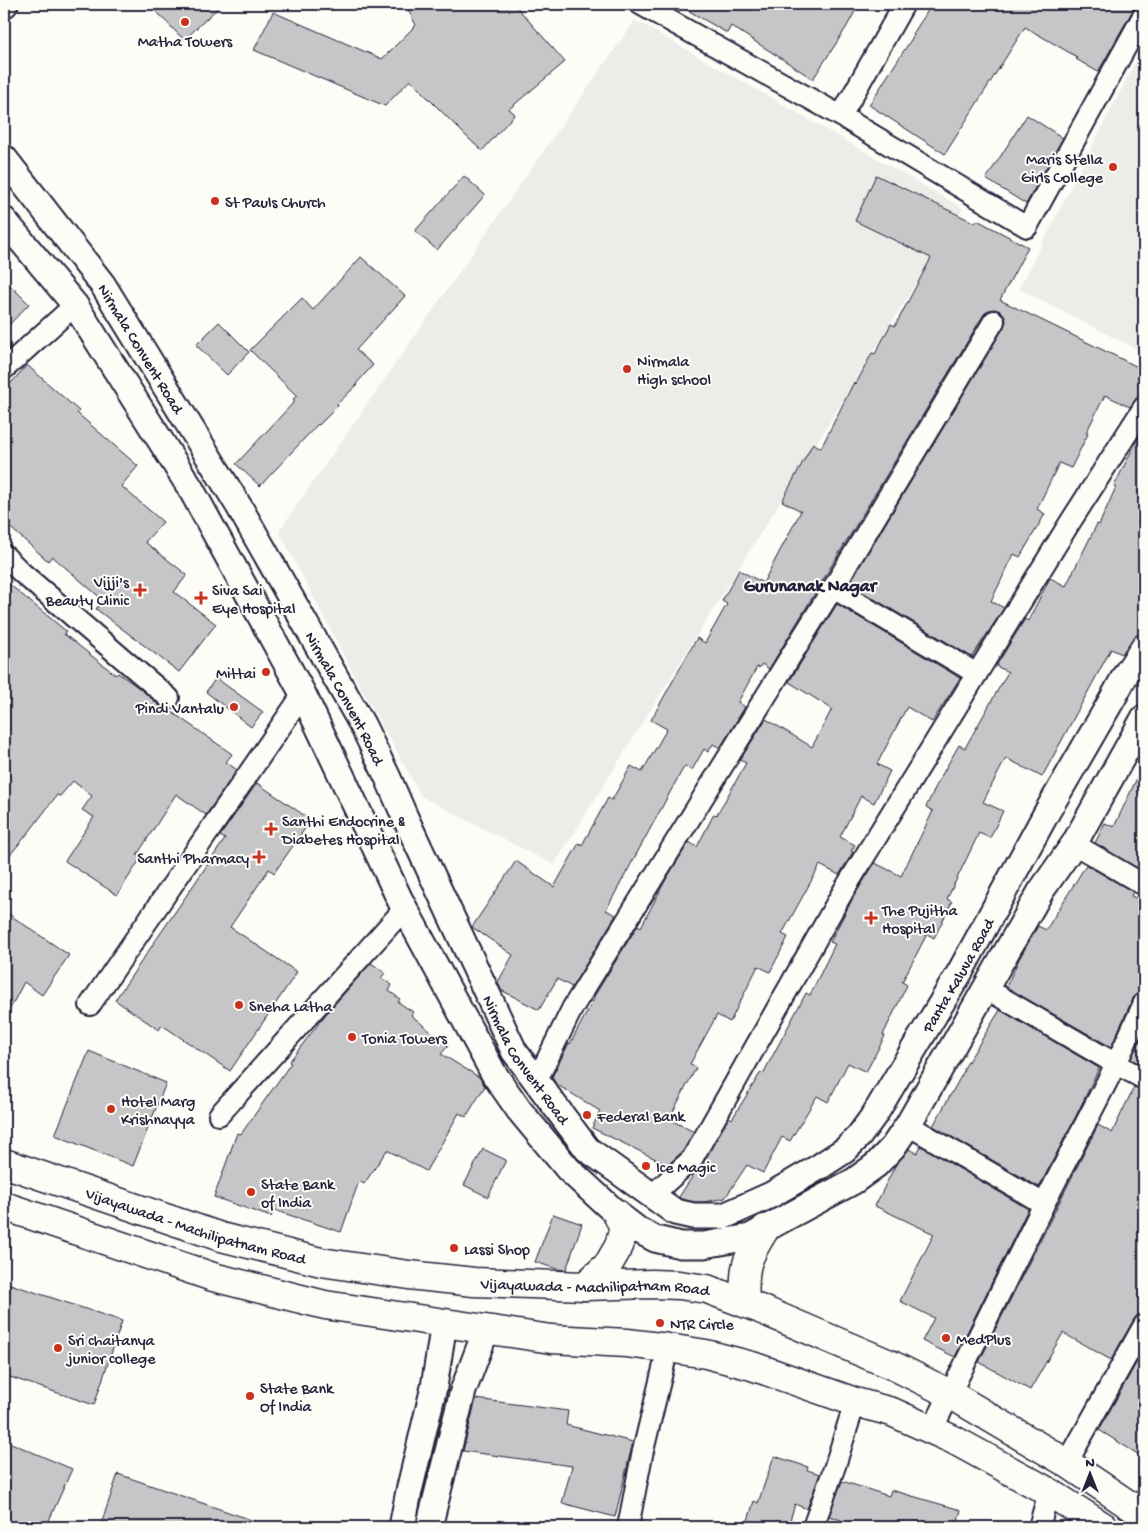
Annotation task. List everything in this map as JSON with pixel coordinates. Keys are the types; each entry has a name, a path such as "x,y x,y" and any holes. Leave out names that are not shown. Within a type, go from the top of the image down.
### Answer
{"highway":[{"name":"Vijayawada - Machilipatnam Road","path":"4,1163 221,1237 321,1262 474,1282 585,1286 652,1284 707,1289 746,1303 894,1366 950,1394 1067,1463 1144,1515"},
{"path":"82,1233 98,1195"},
{"path":"4,1206 213,1277 325,1305 551,1339 627,1343 668,1348 706,1354 752,1366 855,1402 892,1412 954,1440 1049,1492 1104,1527"},
{"path":"585,1286 608,1266 618,1246 624,1227 617,1214"},
{"path":"746,1303 744,1282 746,1267 750,1252 765,1229"}],"street":[{"path":"640,4 841,116 1027,227 1144,14"},
{"path":"841,116 904,4"},
{"name":"Nirmala Convent Road","path":"4,158 103,285 240,508 363,726 514,1051 587,1149 675,1212 693,1216"},
{"name":"Nirmala Convent Road","path":"4,220 75,305 191,489 303,694 404,908 494,1074 519,1110 568,1169 617,1214 638,1230 655,1239 681,1245 690,1245"},
{"path":"4,369 75,305"},
{"path":"537,1080 573,1006 833,588 994,321"},
{"path":"652,1196 692,1159 844,890 1068,524 1144,407"},
{"path":"4,555 22,573 168,698"},
{"path":"833,588 977,674"},
{"name":"Panta Kaluva Road","path":"693,1216 724,1216 771,1195 845,1150 859,1136 875,1114 960,972 1047,812 1126,674 1144,647"},
{"path":"90,1005 303,694"},
{"name":"Panta Kaluva Road","path":"690,1245 704,1245 750,1237 854,1181 876,1165 893,1146 908,1126 1041,890 1074,844 1144,718"},
{"path":"1074,844 1144,885"},
{"path":"219,1115 404,908"},
{"path":"985,988 1144,1079"},
{"path":"932,1430 1116,1064 1144,1003"},
{"path":"908,1126 1044,1204"},
{"path":"402,1527 434,1387 444,1323"},
{"path":"1067,1463 1144,1325"},
{"path":"429,1527 463,1391 486,1330"},
{"path":"628,1527 642,1455 668,1348"},
{"path":"812,1527 835,1466 855,1402"},
{"path":"1039,1527 1049,1492"}],"shaded area":[{"name":"Nirmala High school","path":"635,20 963,208 554,865 422,797 360,686 279,531"},
{"name":"Maris Stella Girls College","path":"1144,45 1144,353 1019,289"}],"building":[{"name":"Matha Towers","path":"149,4 222,4 184,40"},
{"path":"405,4 514,4 565,62 509,109 515,114 482,151 410,80 385,106 254,50 273,12 382,59 416,25"},
{"path":"677,4 859,4 813,79 731,26 727,33"},
{"path":"932,4 1138,4 1098,72 1076,59 1077,57 1025,27 945,154 869,105"},
{"path":"1027,115 1063,138 1026,204 986,179"},
{"path":"876,175 975,223 977,220 1028,247 1000,300 1144,370 1144,395 1138,397 1130,407 1105,395 1071,468 1059,463 1037,509 1045,514 1020,557 1014,554 991,601 1004,608 972,657 849,584 1004,327 1006,321 1001,311 994,309 984,314 769,669 762,664 759,668 757,667 738,702 745,707 720,748 713,744 708,752 704,749 692,770 685,766 680,774 606,910 616,915 572,987 557,979 539,1010 501,990 498,982 513,955 472,927 516,861 554,887 579,843 582,845 608,798 612,800 631,766 642,772 667,729 651,720 697,638 705,643 727,604 722,601 739,570 763,583 801,511 782,501 813,443 821,448 854,382 856,384 872,353 875,354 891,324 895,326 931,258 855,221"},
{"path":"464,176 485,195 437,250 415,231"},
{"path":"361,257 405,296 356,350 373,365 357,385 337,404 338,406 318,424 260,486 236,464 295,401 293,399 297,396 250,350 302,298 313,310"},
{"path":"4,279 29,304 4,330"},
{"path":"219,322 249,352 227,375 196,345"},
{"path":"27,365 79,411 77,413 138,466 121,486 163,522 145,542 187,575 174,592 216,624 179,672 96,609 103,600 52,556 48,561 4,522 4,391"},
{"path":"1144,429 1144,626 1140,634 1132,639 1122,654 1111,649 1042,777 1006,758 983,802 1003,811 990,838 979,833 947,899 952,902 934,938 927,934 902,982 907,985 883,1035 885,1036 866,1072 848,1063 828,1102 817,1096 790,1141 782,1137 763,1173 747,1165 725,1198 704,1202 681,1199 679,1197 691,1176 702,1165 729,1117 732,1119 761,1072 763,1074 806,993 810,995 835,944 830,942 854,896 875,863 901,876 933,811 926,807 939,780 959,745 965,748 1008,672 996,666 1025,619 1028,621 1050,578 1066,586 1097,524 1099,525 1116,487 1114,486"},
{"path":"4,580 66,631 64,634 116,675 118,673 142,690 161,707 169,710 232,754 226,762 237,770 206,815 176,794 137,855 141,858 117,895 65,861 94,817 82,810 92,796 73,781 60,796 57,795 4,862"},
{"path":"837,604 960,678 932,722 907,707 877,764 890,771 874,803 861,796 840,837 855,845 851,851 853,852 839,875 820,865 782,934 788,937 770,972 758,966 730,1022 717,1015 690,1064 696,1068 669,1119 694,1132 683,1151 668,1165 592,1128 600,1111 556,1084 552,1077 593,998 638,925 641,927 665,881 689,842 697,847 714,814 717,815 746,763 740,760 766,719 812,747 832,709 789,682"},
{"path":"216,678 263,712 251,727 206,692"},
{"path":"1144,763 1143,871 1095,843 1105,823 1114,827"},
{"path":"257,783 311,820 274,873 269,869 230,927 297,972 230,1071 162,1025 159,1030 115,1000 225,839 220,836"},
{"path":"1086,865 1133,892 1131,896 1144,901 1144,991 1138,993 1133,998 1111,1047 1006,987 1038,926 1046,930"},
{"path":"4,911 69,955 42,995 24,982 4,1020"},
{"path":"371,963 385,973 381,978 392,985 389,991 400,999 398,1002 413,1012 411,1015 448,1046 441,1054 479,1077 485,1086 466,1117 459,1113 426,1171 387,1150 364,1184 359,1181 341,1232 274,1210 271,1217 214,1197 237,1133 241,1134 291,1063 289,1062 326,1014"},
{"path":"1000,1010 1099,1068 1039,1187 933,1126 963,1070"},
{"path":"1144,1031 1144,1066 1131,1059"},
{"name":"Hotel Marg Krishnayya","path":"89,1051 166,1083 133,1166 55,1135"},
{"path":"1134,1087 1144,1091 1144,1313 1134,1319 1111,1360 1063,1333 1030,1390 979,1362 1098,1125 1112,1133"},
{"path":"921,1146 1028,1209 955,1357 922,1341 934,1318 900,1301 934,1234 875,1206 895,1166 909,1149 917,1153"},
{"path":"483,1149 506,1160 488,1197 464,1185"},
{"path":"553,1214 582,1224 566,1270 535,1262"},
{"name":"Sri chaitanya junior college","path":"4,1282 122,1321 94,1405 4,1375"},
{"path":"1144,1349 1144,1458 1099,1430"},
{"path":"476,1399 568,1411 566,1425 633,1442 615,1517 562,1503 572,1466 463,1451"},
{"path":"4,1440 72,1469 46,1527 4,1527"},
{"path":"774,1456 808,1467 807,1470 820,1474 807,1509 795,1504 788,1527 746,1527 754,1501 758,1503"},
{"path":"118,1474 263,1524 262,1527 100,1527"},
{"path":"842,1481 889,1496 891,1490 961,1510 956,1527 883,1527 866,1523 865,1527 861,1527 829,1516"}],"place":[{"name":"Matha Towers","path":"185,22"},
{"name":"Maris Stella Girls College","path":"1113,167"},
{"name":"St Pauls Church","path":"215,201"},
{"name":"Nirmala High school","path":"627,369"},
{"name":"Vijji's Beauty Clinic","path":"140,590"},
{"name":"Siva Sai Eye Hospital","path":"201,598"},
{"name":"Mittai","path":"266,672"},
{"name":"Pindi Vantalu","path":"234,707"},
{"name":"Santhi Endocrine & Diabetes Hospital","path":"271,829"},
{"name":"Santhi Pharmacy","path":"259,857"},
{"name":"The Pujitha Hospital","path":"871,918"},
{"name":"Sneha Latha","path":"239,1005"},
{"name":"Tonia Towers","path":"352,1037"},
{"name":"Hotel Marg Krishnayya","path":"111,1109"},
{"name":"Federal Bank","path":"587,1115"},
{"name":"Ice Magic","path":"646,1166"},
{"name":"State Bank of India","path":"251,1192"},
{"name":"Lassi Shop","path":"454,1248"},
{"name":"NTR Circle","path":"660,1323"},
{"name":"MedPlus","path":"946,1338"},
{"name":"Sri chaitanya junior college","path":"58,1348"},
{"name":"State Bank Of India","path":"250,1396"}],"district":[{"name":"Gurunanak Nagar","path":"810,585"}]}
